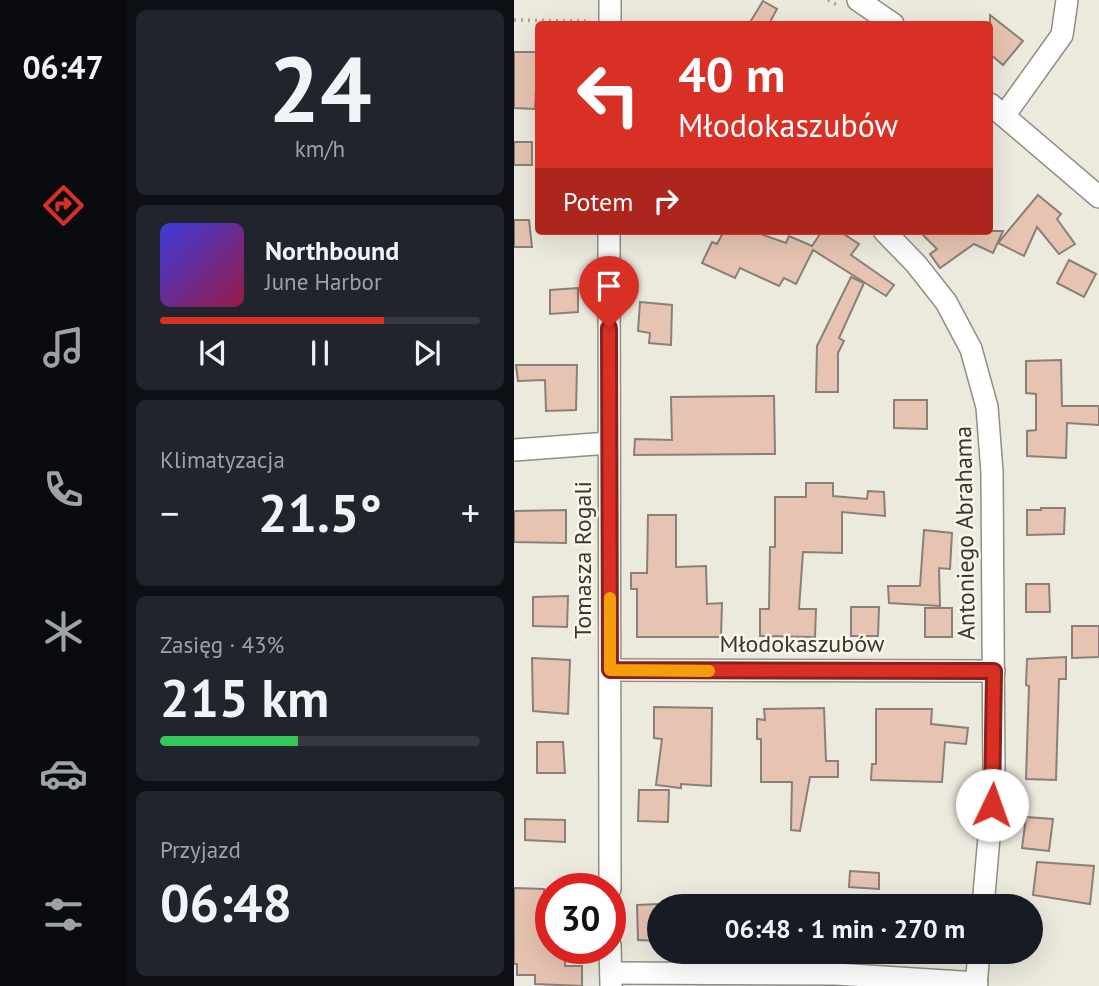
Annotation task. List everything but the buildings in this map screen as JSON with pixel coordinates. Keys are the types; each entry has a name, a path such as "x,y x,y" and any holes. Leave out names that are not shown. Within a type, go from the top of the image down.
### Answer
{"street":[{"path":"605,21 610,0"},
{"path":"858,0 889,21"},
{"path":"1067,0 1062,35 997,110 1098,197"},
{"name":"Tomasza Rogali","path":"609,235 610,670 615,873"},
{"name":"Antoniego Abrahama","path":"888,235 916,264 946,302 971,349 987,407 992,472 994,780 984,894"},
{"path":"514,450 609,443"},
{"name":"Młodokaszubów","path":"610,670 994,671"},
{"path":"611,980 836,974 977,985 978,964"}],"path":[{"path":"514,20 544,21"}],"slow traffic":[{"path":"610,598 610,670 709,671"}],"route":[{"path":"609,328 610,670 994,671 992,805"}]}
